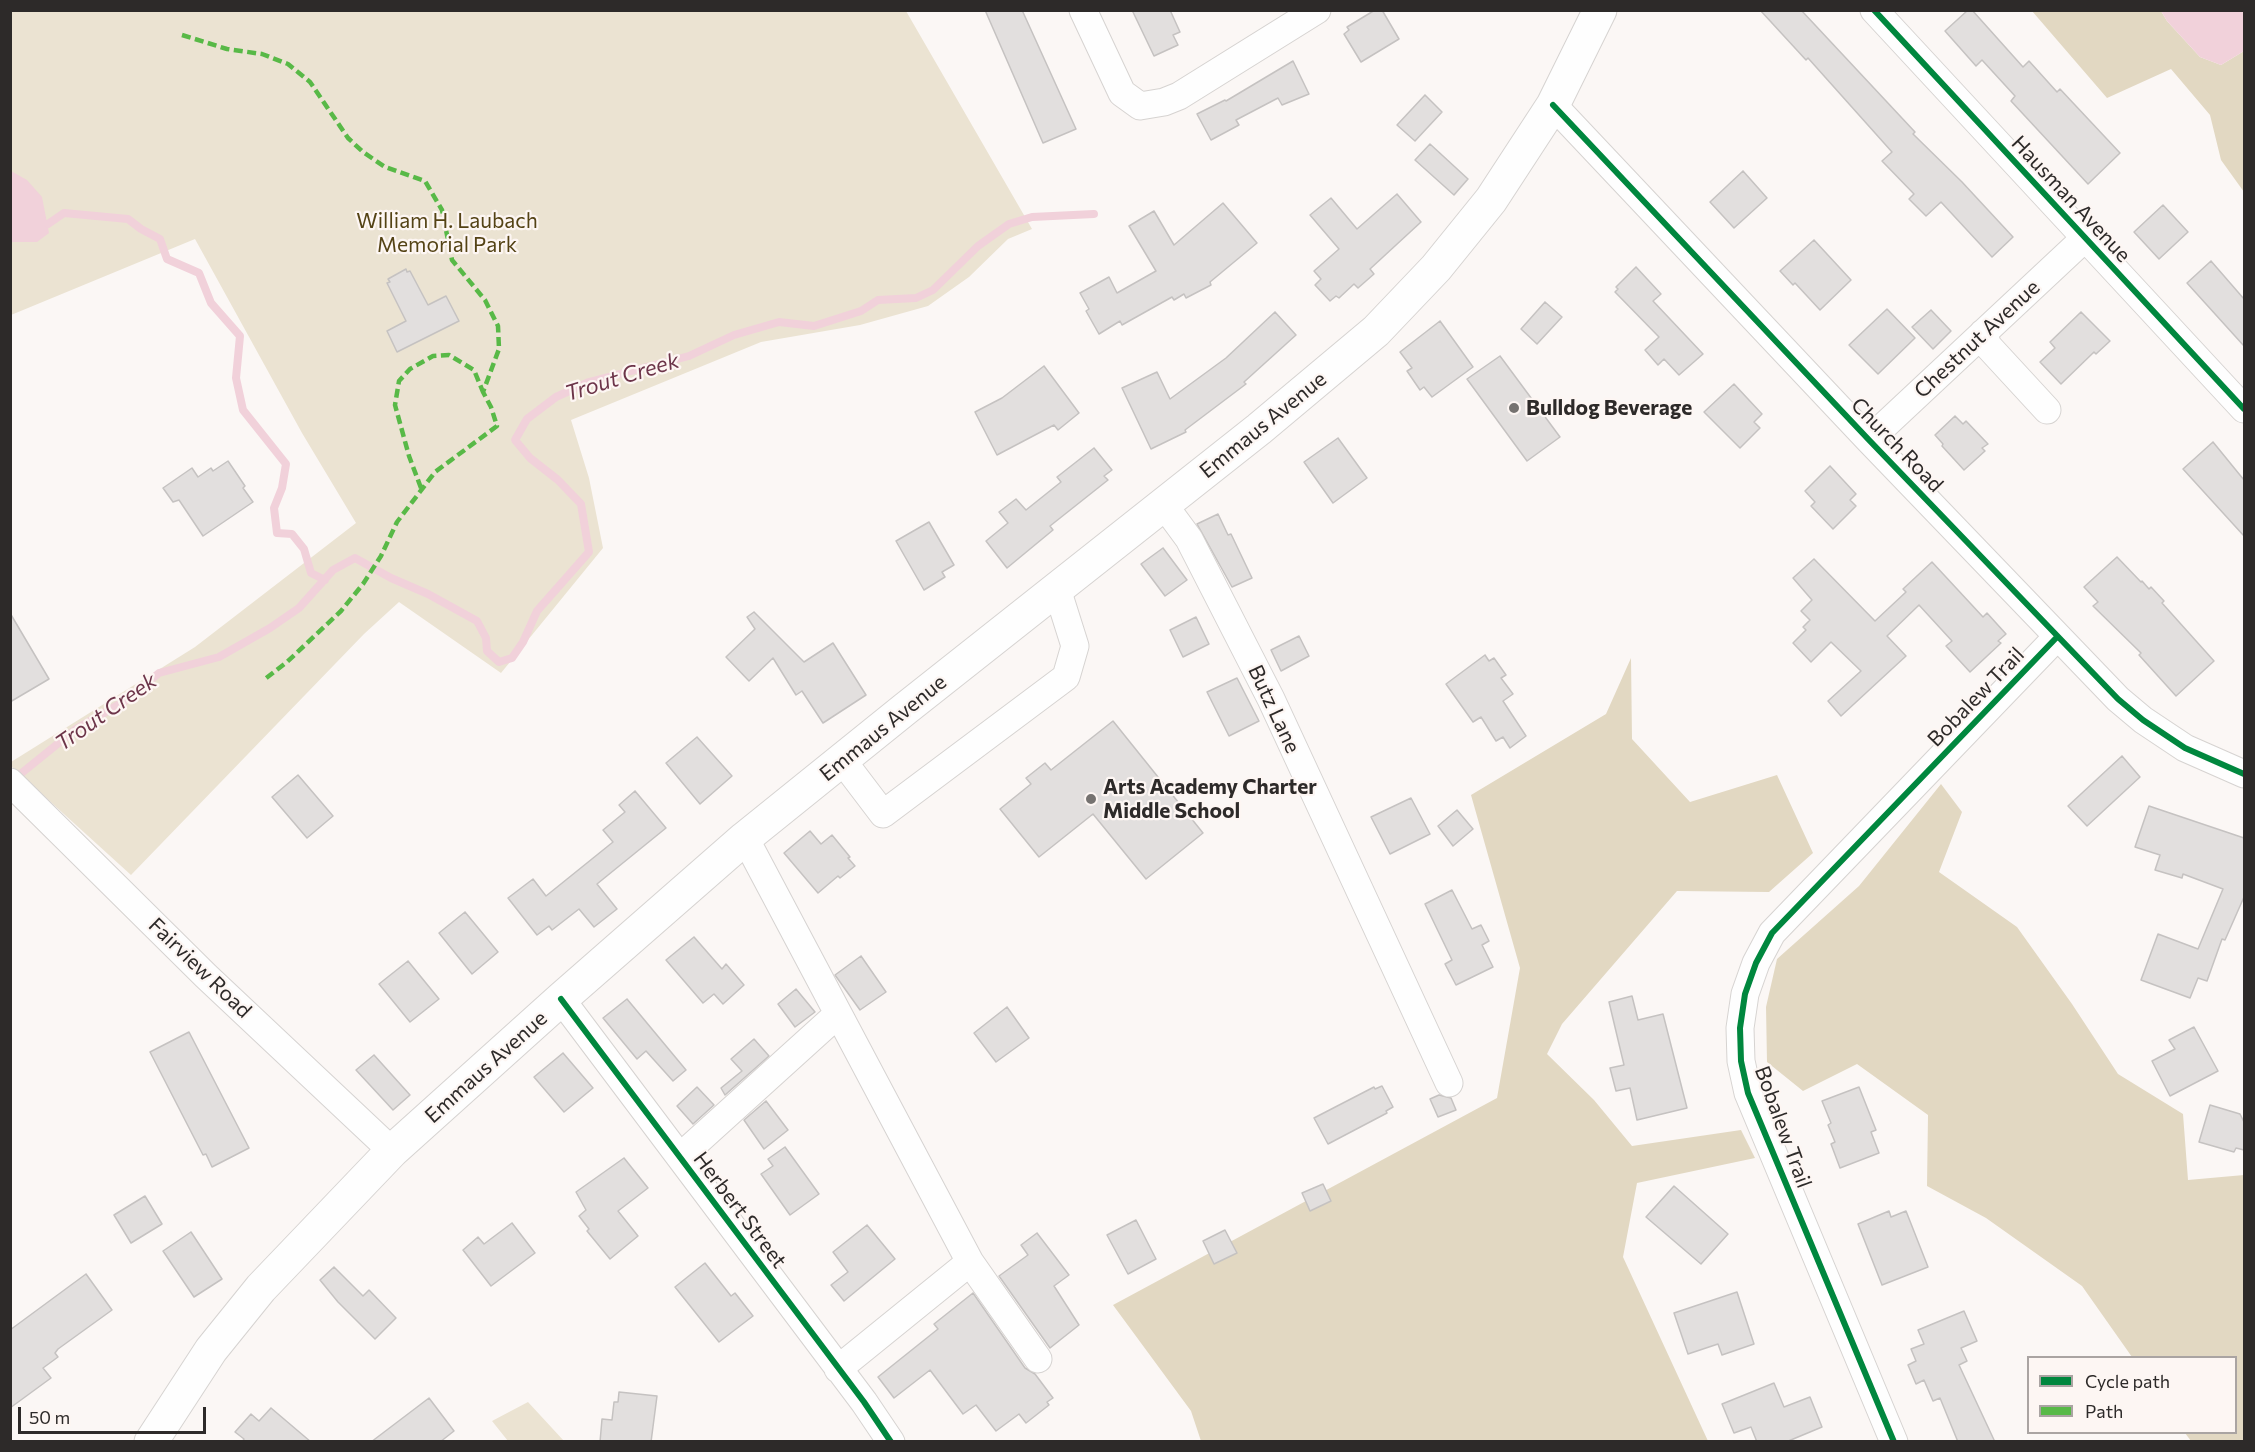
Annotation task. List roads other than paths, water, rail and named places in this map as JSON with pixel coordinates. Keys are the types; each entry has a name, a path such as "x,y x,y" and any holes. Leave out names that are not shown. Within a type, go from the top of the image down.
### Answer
{"main road":[{"name":"Emmaus Avenue","path":"151,1442 211,1350 261,1288 392,1151 745,838 1259,429 1376,332 1436,268 1491,200 1553,105 1600,10"}],"street":[{"path":"1083,10 1122,93 1140,106 1164,102 1179,96 1317,10"},
{"name":"Hausman Avenue","path":"1874,10 2244,409"},
{"name":"Church Road","path":"1553,105 1869,440 2118,699 2143,720 2185,748 2244,774"},
{"name":"Chestnut Avenue","path":"1869,440 2085,238"},
{"path":"1983,333 1988,346 2047,410"},
{"name":"Butz Lane","path":"1164,505 1190,539 1270,699 1449,1083"},
{"path":"842,760 883,814 1066,676 1075,646 1058,589"},
{"name":"Bobalew Trail","path":"1894,1442 1748,1093 1741,1061 1740,1028 1745,994 1756,963 1772,933 2058,637"},
{"name":"Fairview Road","path":"15,786 206,976 392,1151"},
{"path":"745,838 970,1262 1038,1359"},
{"name":"Herbert Street","path":"561,999 864,1402 891,1442"},
{"path":"680,1157 838,1014"},
{"path":"838,1369 970,1262"}],"waterway":[{"path":"48,224 64,213 128,219 160,239 167,259 199,273 211,303 240,336 236,378 243,410 286,464 282,488 274,508 277,533 292,534 304,549 311,573 325,580"},
{"name":"Trout Creek","path":"13,780 76,729 125,701 159,673 219,657 270,628 299,608 333,570 355,558 477,621 486,638 487,651 499,662 512,658 523,642 537,611 589,552 581,504 558,480 530,458 515,440 527,419 556,397 589,382 689,356 734,335 779,322 814,326 861,311 878,300 916,298 933,290 978,246 1009,224 1032,217 1094,214"}],"place":[{"name":"Bulldog Beverage","path":"1514,408"},
{"name":"Arts Academy Charter Middle School","path":"1091,799"}],"park label":[{"name":"William H. Laubach Memorial Park","path":"447,233"}]}
